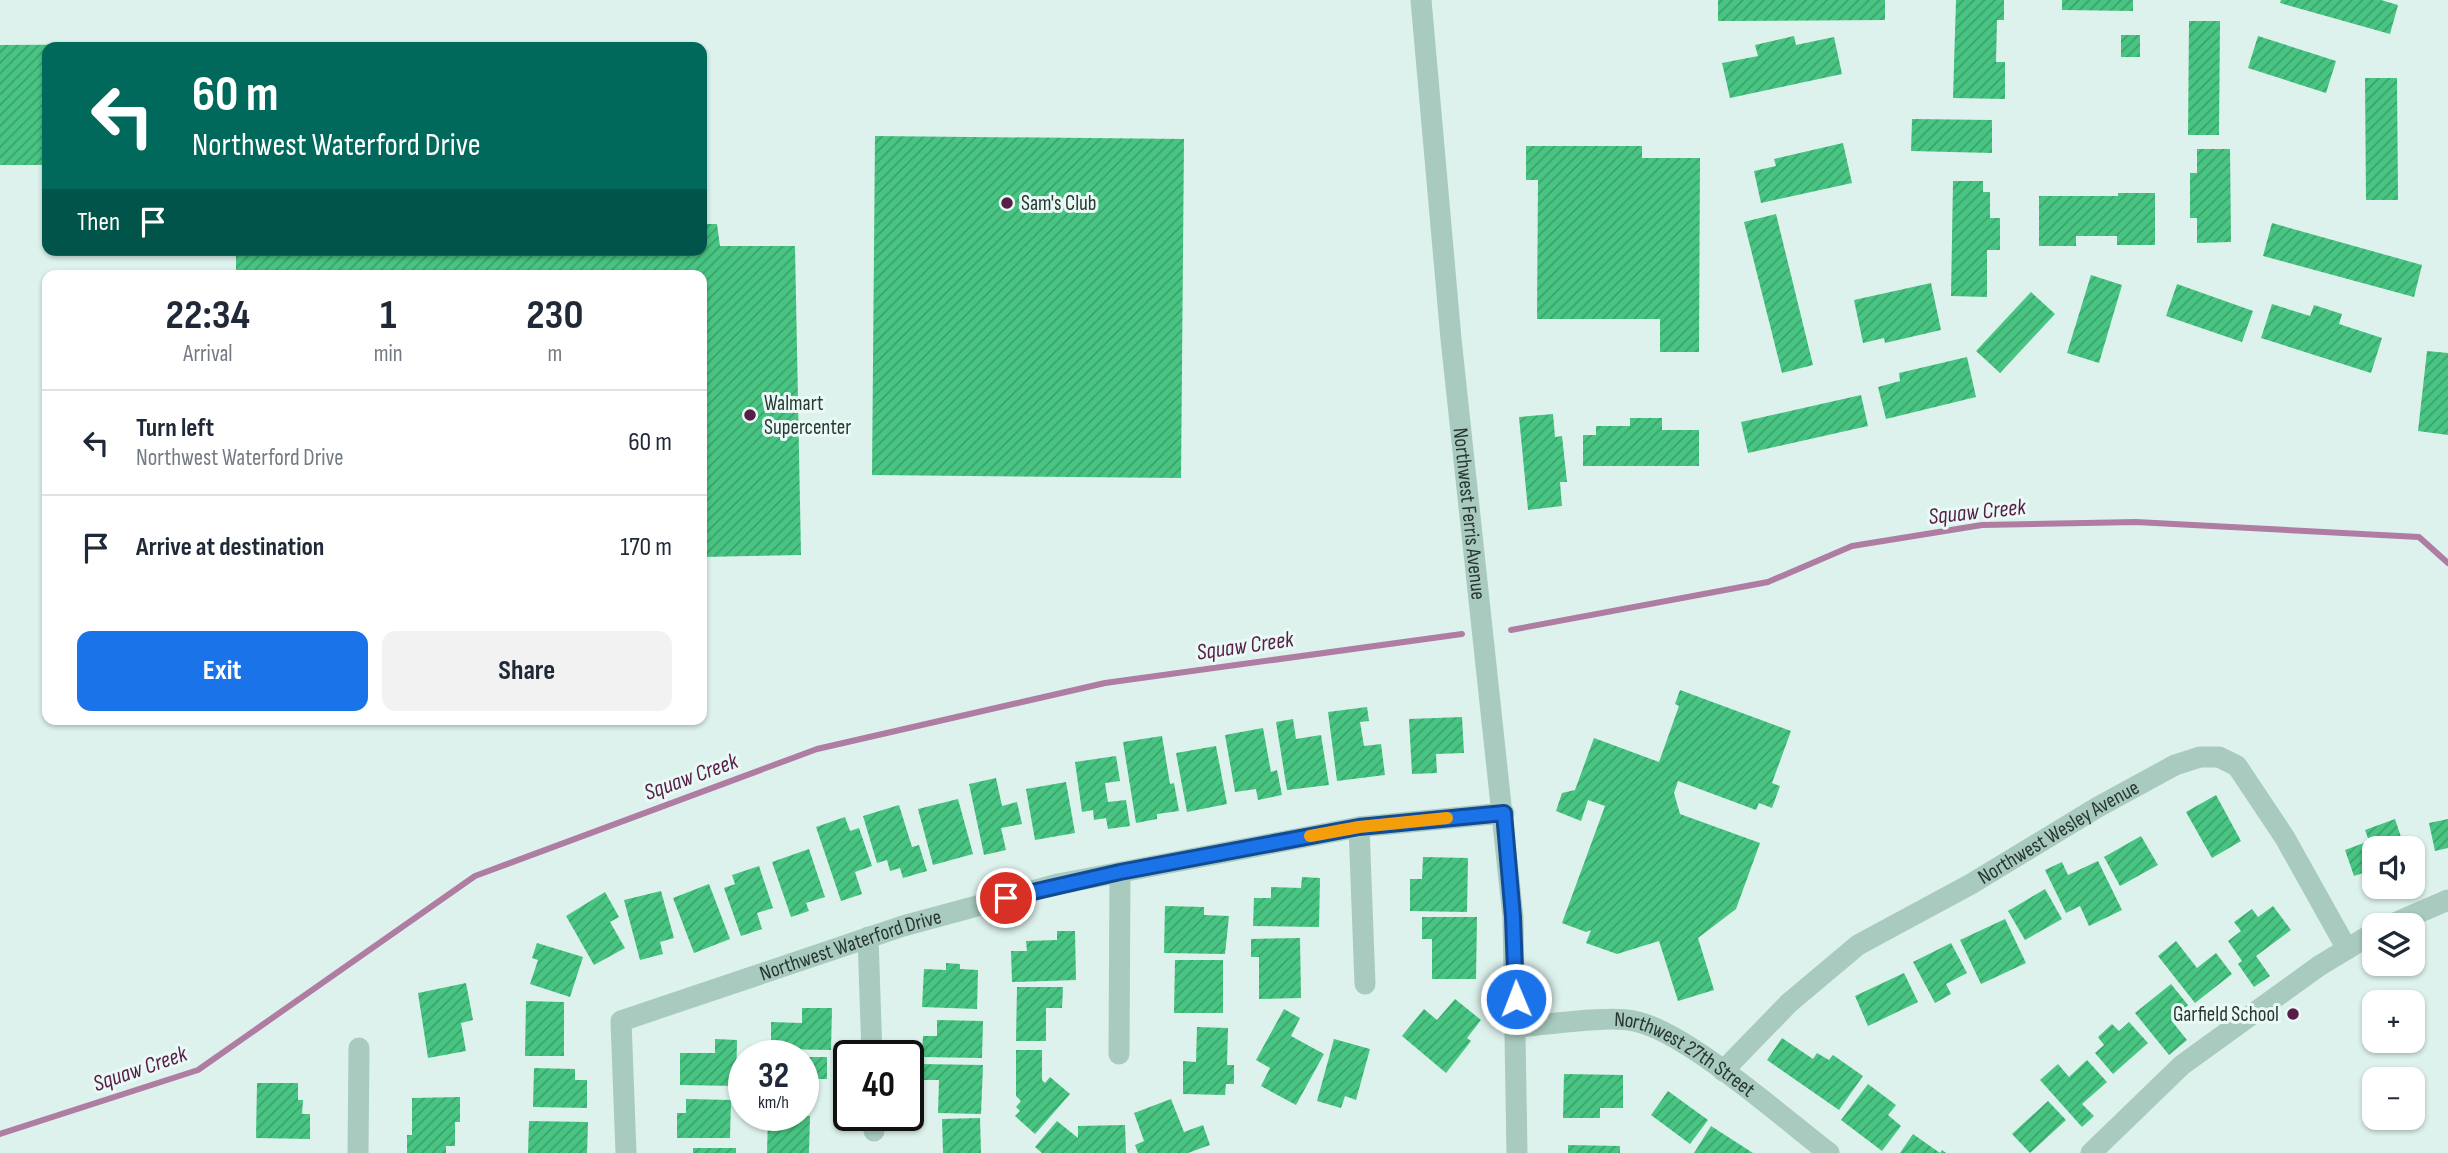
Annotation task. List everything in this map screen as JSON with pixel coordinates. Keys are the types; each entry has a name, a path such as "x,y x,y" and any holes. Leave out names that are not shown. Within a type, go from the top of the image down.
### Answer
{"street":[{"name":"Northwest Ferris Avenue","path":"1421,0 1456,381 1513,917 1517,1027 1517,1153"},
{"name":"Northwest Wesley Avenue","path":"1723,1071 1789,1003 1858,945 1971,884 2098,807 2175,765 2200,757 2219,757 2237,766 2285,838 2347,949"},
{"name":"Northwest Waterford Drive","path":"626,1153 621,1021 868,937 1058,884 1359,827 1504,813"},
{"path":"1359,827 1365,984"},
{"path":"1119,1054 1120,872"},
{"path":"2418,913 2448,900"},
{"path":"868,937 871,1040"},
{"path":"2091,1153 2182,1065 2319,966 2362,940"},
{"name":"Northwest 27th Street","path":"1517,1027 1634,1021 1672,1037 1723,1071 1829,1153"},
{"path":"358,1153 359,1048"}],"building":[{"path":"1718,0 1885,0 1885,20 1718,21"},
{"path":"1956,0 2004,0 2004,20 1997,20 1996,62 2005,62 2005,99 1953,98"},
{"path":"2062,0 2133,0 2133,11 2062,10"},
{"path":"2281,0 2381,0 2398,5 2390,34 2280,3"},
{"path":"2189,21 2220,21 2219,135 2188,135"},
{"path":"2121,35 2140,35 2140,57 2121,57"},
{"path":"1794,36 1796,45 1834,37 1842,74 1730,98 1722,63 1758,56 1755,45"},
{"path":"2258,36 2336,61 2326,93 2248,68"},
{"path":"0,45 42,45 42,165 0,165"},
{"path":"2365,78 2397,78 2398,200 2366,200"},
{"path":"1912,119 1992,120 1992,153 1911,151"},
{"path":"875,136 1184,139 1181,478 872,475"},
{"path":"1843,143 1852,183 1761,203 1754,171 1776,166 1774,159"},
{"path":"1526,146 1642,146 1642,158 1700,158 1699,352 1660,352 1660,319 1537,319 1538,180 1526,180"},
{"path":"2197,149 2230,149 2231,242 2197,243 2197,218 2190,218 2190,173 2197,173"},
{"path":"1953,181 1983,181 1983,192 1990,192 1990,218 2000,218 2000,250 1987,250 1987,297 1951,296"},
{"path":"2118,193 2155,193 2155,245 2117,245 2117,236 2076,236 2076,246 2039,246 2039,196 2118,196"},
{"path":"1776,214 1813,365 1782,373 1744,222"},
{"path":"2272,223 2422,265 2414,297 2263,256"},
{"name":"Walmart Supercenter","path":"707,224 717,224 720,246 795,246 801,555 707,557 707,270 236,270 236,256 707,256"},
{"path":"2091,275 2122,285 2099,363 2067,353"},
{"path":"1931,283 1941,330 1885,343 1884,338 1863,343 1854,300"},
{"path":"2177,284 2253,311 2242,342 2166,316"},
{"path":"2031,292 2055,314 2000,373 1976,351"},
{"path":"2272,304 2310,316 2314,305 2342,314 2339,324 2382,338 2371,373 2261,338"},
{"path":"2427,351 2448,353 2448,435 2418,431"},
{"path":"1967,357 1976,397 1886,419 1878,387 1900,381 1899,373"},
{"path":"1861,395 1868,426 1748,453 1741,422"},
{"path":"1553,414 1555,437 1562,436 1567,482 1560,482 1562,506 1528,510 1519,417"},
{"path":"1630,418 1662,418 1662,430 1699,430 1699,466 1583,466 1583,435 1596,435 1596,426 1630,426"},
{"path":"1680,690 1791,731 1772,783 1780,786 1772,808 1759,803 1756,810 1678,781 1674,793 1680,814 1760,843 1736,909 1698,938 1714,990 1678,1001 1659,941 1617,954 1586,943 1591,930 1586,932 1562,923 1605,806 1588,800 1581,821 1556,811 1562,793 1575,790 1594,738 1659,762 1679,706 1675,704"},
{"path":"1367,707 1369,721 1360,722 1364,746 1381,744 1385,775 1337,781 1328,712"},
{"path":"1462,717 1464,753 1436,754 1437,773 1412,774 1409,719"},
{"path":"1293,719 1296,739 1321,735 1329,785 1287,790 1276,722"},
{"path":"1263,728 1271,772 1277,770 1282,795 1258,800 1256,789 1235,792 1225,735"},
{"path":"1162,736 1170,784 1174,783 1179,811 1157,814 1157,819 1136,823 1123,742"},
{"path":"1216,746 1227,804 1187,812 1176,753"},
{"path":"1116,756 1120,781 1105,783 1108,802 1126,800 1130,826 1108,829 1106,818 1094,820 1093,810 1082,812 1075,762"},
{"path":"996,778 1002,806 1017,802 1022,824 1001,828 1006,850 984,855 969,784"},
{"path":"1066,782 1075,833 1035,840 1026,789"},
{"path":"2216,795 2241,841 2212,858 2186,812"},
{"path":"958,799 973,854 933,865 918,809"},
{"path":"899,805 912,847 919,845 927,871 903,878 900,868 890,871 887,860 877,863 863,816"},
{"path":"845,817 850,831 859,828 872,866 855,872 862,894 841,901 816,827"},
{"path":"2395,819 2401,836 2367,836 2365,830"},
{"path":"2448,819 2448,848 2435,851 2429,823"},
{"path":"2141,836 2158,865 2120,886 2104,857"},
{"path":"2362,844 2362,873 2354,876 2345,850"},
{"path":"809,849 825,897 806,903 809,911 791,917 772,862"},
{"path":"1423,857 1468,858 1467,912 1410,911 1410,879 1422,879"},
{"path":"2098,861 2122,910 2089,926 2080,906 2066,913 2045,870 2062,862 2068,875"},
{"path":"759,866 773,908 757,913 762,929 741,936 724,888 735,884 732,875"},
{"path":"1302,877 1320,878 1319,927 1253,926 1254,898 1271,898 1271,887 1301,888"},
{"path":"709,884 730,939 694,953 673,898"},
{"path":"2045,889 2062,919 2025,940 2008,911"},
{"path":"661,891 674,938 660,942 663,954 640,960 624,900"},
{"path":"605,892 619,917 610,922 625,948 594,965 566,916"},
{"path":"1165,906 1204,907 1204,915 1229,916 1225,954 1164,953"},
{"path":"2273,906 2291,930 2256,956 2270,976 2254,987 2238,964 2242,961 2228,941 2241,931 2234,922 2252,909 2258,917"},
{"path":"1422,917 1477,917 1476,979 1432,979 1432,939 1422,939"},
{"path":"2005,919 2026,963 1981,984 1960,940"},
{"path":"1057,931 1075,931 1076,980 1012,982 1011,951 1027,951 1026,941 1057,940"},
{"path":"1300,938 1301,998 1259,999 1259,957 1251,957 1251,939"},
{"path":"2176,941 2197,968 2216,953 2232,974 2195,1003 2158,956"},
{"path":"537,943 583,957 570,997 530,984 538,960 532,958"},
{"path":"1951,943 1967,973 1946,984 1951,994 1935,1003 1913,962"},
{"path":"1175,960 1223,960 1223,1013 1174,1013"},
{"path":"946,963 960,964 960,969 978,970 977,1009 922,1007 924,969 946,970"},
{"path":"1904,973 1918,1002 1868,1026 1855,996"},
{"path":"466,983 473,1020 461,1023 466,1051 428,1058 418,993"},
{"path":"2171,984 2188,1005 2171,1020 2187,1040 2169,1055 2135,1013"},
{"path":"1017,987 1063,987 1062,1008 1046,1008 1046,1041 1016,1041"},
{"path":"1455,999 1481,1020 1467,1038 1471,1041 1446,1073 1402,1036 1424,1009 1437,1020"},
{"path":"526,1001 564,1002 564,1056 525,1056"},
{"path":"802,1008 832,1008 831,1050 819,1050 819,1040 771,1040 771,1022 802,1023"},
{"path":"1284,1009 1300,1018 1291,1036 1324,1054 1296,1105 1261,1086 1270,1068 1256,1060"},
{"path":"937,1020 983,1021 982,1058 924,1057 923,1036 937,1036"},
{"path":"2129,1022 2148,1043 2113,1074 2095,1053 2104,1045 2098,1037 2112,1024 2119,1031"},
{"path":"1197,1027 1228,1028 1227,1065 1234,1065 1234,1084 1226,1084 1225,1095 1183,1094 1183,1061 1196,1062"},
{"path":"1782,1038 1813,1059 1817,1053 1829,1060 1833,1055 1863,1076 1839,1110 1767,1060"},
{"path":"715,1039 737,1040 728,1040 728,1086 680,1085 680,1053 715,1053"},
{"path":"1334,1039 1370,1049 1356,1100 1345,1096 1341,1108 1317,1101"},
{"path":"1016,1050 1042,1050 1042,1080 1045,1083 1050,1077 1070,1094 1035,1134 1015,1116 1020,1111 1016,1107 1021,1101 1016,1096"},
{"path":"819,1057 827,1057 827,1079 819,1079"},
{"path":"2087,1060 2107,1082 2082,1104 2094,1116 2082,1127 2040,1080 2058,1064 2069,1077"},
{"path":"924,1064 983,1065 981,1114 938,1113 939,1080 924,1080"},
{"path":"534,1068 575,1069 575,1080 587,1080 587,1108 533,1107"},
{"path":"1564,1074 1623,1075 1623,1108 1600,1108 1600,1118 1563,1118"},
{"path":"257,1083 298,1083 298,1100 303,1100 302,1114 310,1114 310,1139 256,1138"},
{"path":"1868,1084 1896,1105 1888,1115 1901,1126 1882,1151 1841,1120"},
{"path":"1668,1091 1708,1120 1690,1144 1651,1115"},
{"path":"460,1097 460,1122 455,1122 455,1146 446,1146 446,1153 407,1153 407,1135 412,1135 412,1098"},
{"path":"686,1099 728,1100 730,1138 677,1138 677,1113 686,1113"},
{"path":"1171,1099 1184,1132 1203,1125 1210,1145 1188,1153 1138,1153 1135,1145 1144,1141 1134,1113"},
{"path":"2048,1101 2066,1120 2030,1153 2012,1134"},
{"path":"980,1118 981,1153 943,1153 942,1119"},
{"path":"529,1121 588,1122 587,1153 528,1153"},
{"path":"1057,1121 1078,1138 1078,1126 1125,1125 1126,1153 1042,1153 1035,1147"},
{"path":"1711,1126 1753,1153 1694,1153"},
{"path":"768,1131 810,1131 809,1153 767,1153"},
{"path":"1913,1134 1940,1153 1900,1153"},
{"path":"1568,1145 1620,1146 1620,1153 1568,1153"},
{"path":"693,1148 736,1148 736,1153 693,1153"}],"waterway":[{"name":"Squaw Creek","path":"1511,630 1768,582 1852,546 1982,525 2136,522 2419,537 2448,563"},
{"name":"Squaw Creek","path":"0,1134 198,1070 475,876 817,749 1105,683 1462,634"}],"slow traffic":[{"path":"1310,836 1359,827 1447,818"}],"place":[{"name":"Sam's Club","path":"1007,203"},
{"name":"Walmart Supercenter","path":"750,415"},
{"name":"Garfield School","path":"2293,1014"}],"route":[{"path":"1006,898 1058,884 1359,827 1504,813 1513,917 1516,999"}]}
